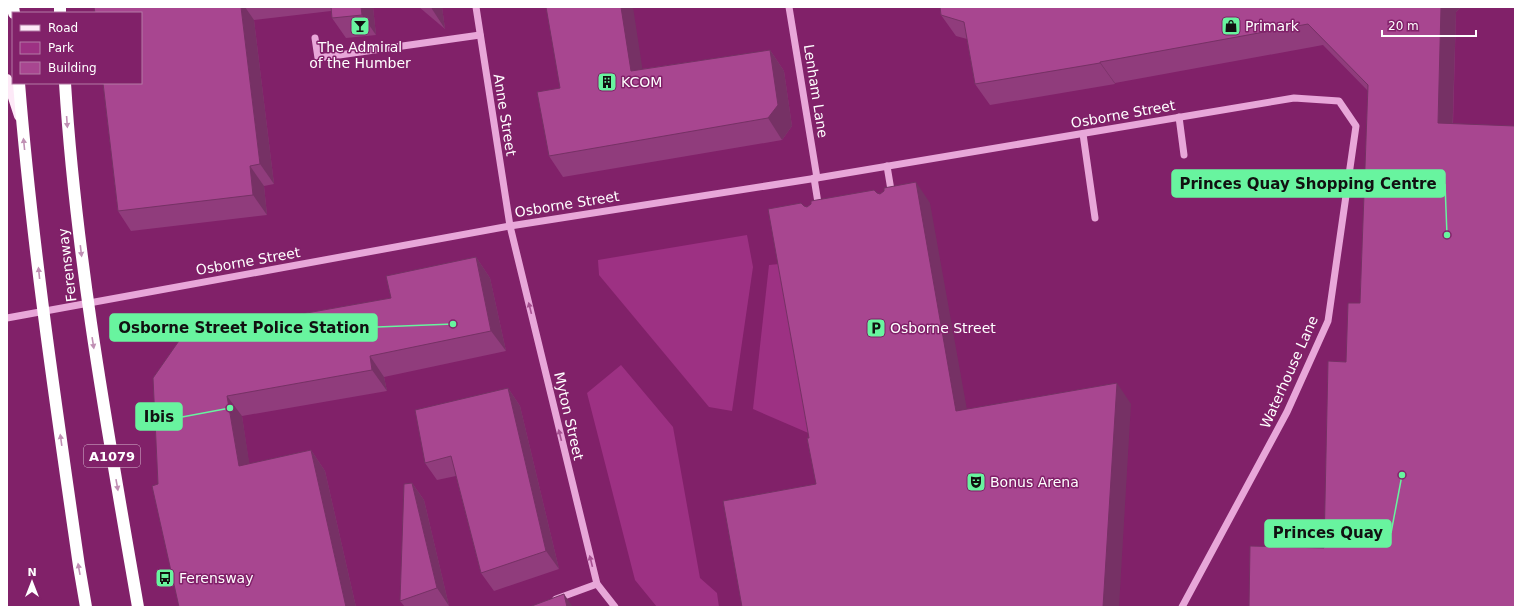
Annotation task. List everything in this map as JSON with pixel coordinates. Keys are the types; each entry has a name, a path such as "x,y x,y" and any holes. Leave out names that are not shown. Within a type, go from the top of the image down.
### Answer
{"highway":[{"name":"Ferensway","path":"11,83 23,127 43,312 86,607"},
{"name":"Ferensway","path":"65,84 68,144 87,304 138,607"}],"street":[{"name":"Anne Street","path":"476,7 510,226"},
{"name":"Lenham Lane","path":"789,7 820,216"},
{"path":"315,38 318,58 480,35"},
{"name":"Osborne Street","path":"7,318 510,226 815,178 1294,98 1339,101 1356,126"},
{"path":"1179,118 1184,155"},
{"name":"Waterhouse Lane","path":"1182,607 1287,412 1328,321 1356,126"},
{"path":"1083,134 1095,218"},
{"path":"887,166 893,202"},
{"name":"Myton Street","path":"510,226 597,584 615,607"},
{"path":"546,602 597,584"}],"green space":[{"path":"747,235 753,267 732,411 709,407 599,275 598,260"},
{"path":"789,263 820,438 753,409 769,265"},
{"path":"621,365 673,427 700,578 717,593 719,607 657,607 635,580 587,393"}],"building":[{"path":"94,7 241,7 260,164 250,166 253,195 118,211 103,84 142,84 142,12 95,12"},
{"path":"331,7 361,7 362,15 332,18"},
{"name":"KCOM","path":"546,7 621,7 631,71 770,50 778,105 768,118 549,156 537,92 560,88"},
{"path":"940,7 1441,7 1438,123 1515,126 1515,607 1249,607 1250,546 1324,548 1328,361 1346,362 1348,303 1360,303 1368,85 1308,24 1100,63 975,84 964,22 941,15"},
{"path":"916,182 956,411 1117,383 1103,607 742,607 723,501 816,484 768,209 801,203 807,207 811,204 811,201 874,190 880,194 884,191 884,188"},
{"path":"476,257 491,331 370,356 372,370 227,396 239,466 311,450 346,607 179,607 152,486 158,484 153,378 183,335 391,298 386,276"},
{"path":"508,388 546,551 481,573 451,456 425,463 415,410"},
{"path":"412,483 437,588 400,601 404,484"},
{"path":"564,594 567,607 529,607"}],"place":[{"name":"The Admiral of the Humber","path":"360,26"},
{"name":"Primark","path":"1231,26"},
{"name":"KCOM","path":"607,82"},
{"name":"Princes Quay Shopping Centre","path":"1447,235"},
{"name":"Osborne Street Police Station","path":"453,324"},
{"name":"Osborne Street","path":"876,328"},
{"name":"Ibis","path":"230,408"},
{"name":"Princes Quay","path":"1402,475"},
{"name":"Bonus Arena","path":"976,482"},
{"name":"Ferensway","path":"165,578"}]}
